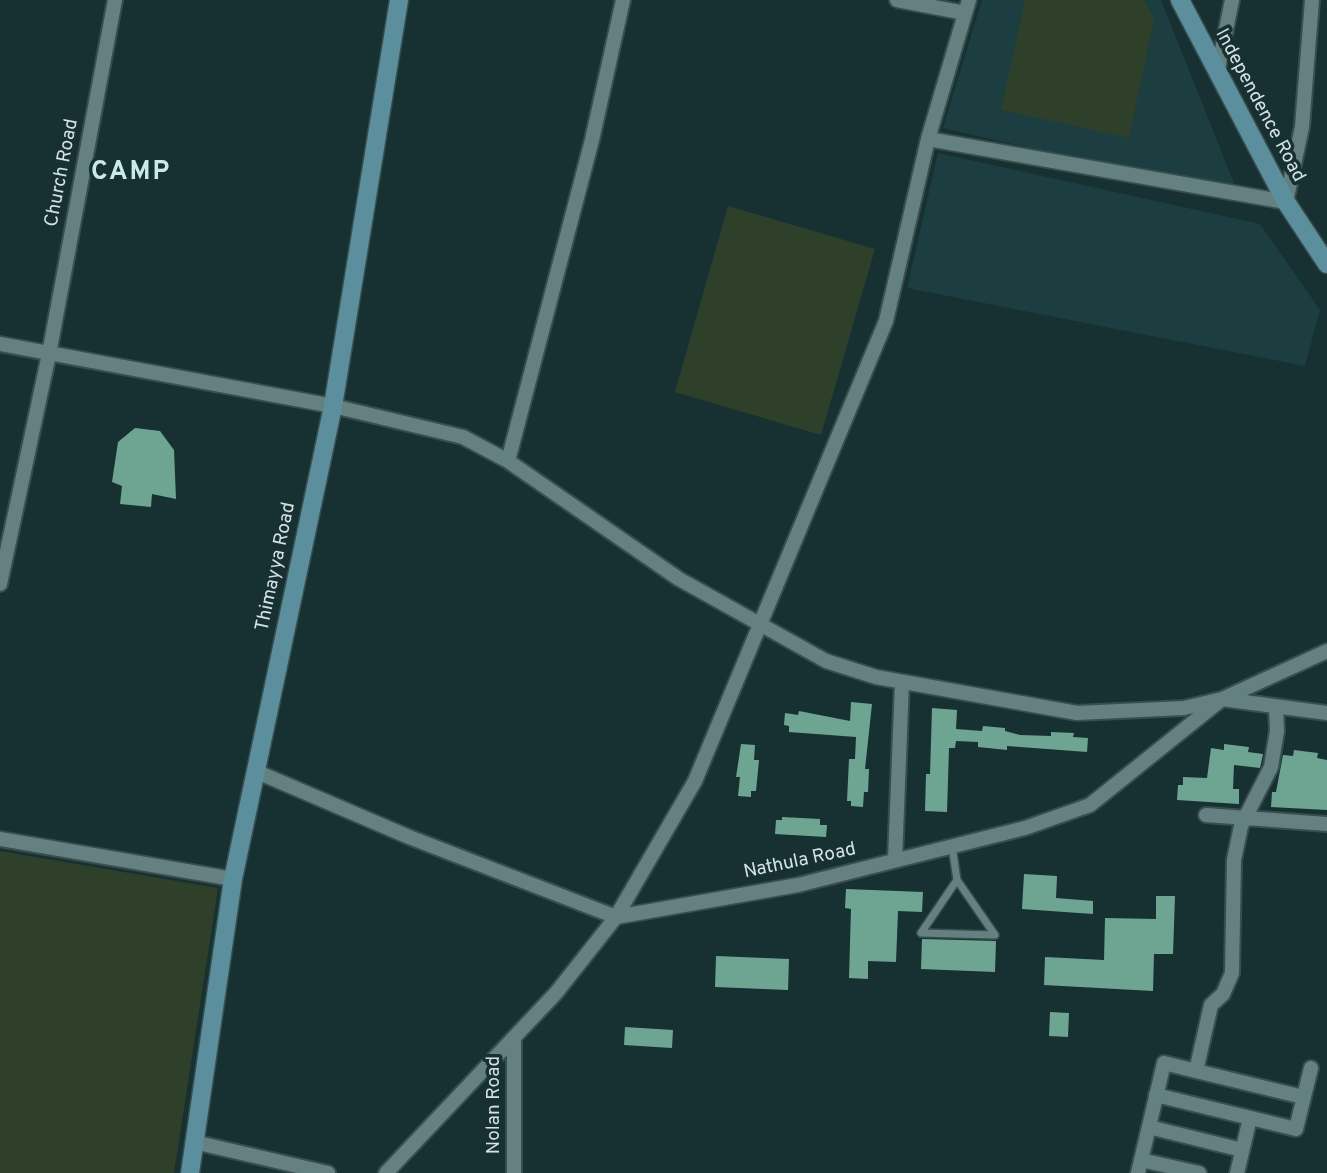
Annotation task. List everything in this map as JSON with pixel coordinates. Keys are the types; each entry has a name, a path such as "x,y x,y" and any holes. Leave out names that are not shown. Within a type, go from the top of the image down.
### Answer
{"street":[{"name":"Church Road","path":"0,584 49,354 114,0"},
{"name":"Thimayya Road","path":"190,1173 233,879 333,406 399,0"},
{"path":"508,461 592,140 623,0"},
{"path":"386,1173 556,993 616,917 695,781 886,321 928,139 967,6 897,0"},
{"name":"Independence Road","path":"1180,0 1286,202 1327,264"},
{"path":"1217,74 1232,0"},
{"path":"928,139 1286,202 1302,127 1312,0"},
{"path":"0,344 333,406 463,436 508,461 530,479 679,579 826,661 902,682 1077,713 1184,708 1222,699 1327,713"},
{"name":"Nathula Road","path":"616,917 798,885 1025,828 1090,805 1222,699 1327,651"},
{"path":"895,860 902,682"},
{"path":"1196,1071 1211,1005 1223,994 1232,973 1234,860 1246,817 1271,767 1277,732 1276,707"},
{"path":"255,771 409,837 616,917"},
{"path":"1206,815 1327,824"},
{"path":"0,839 233,879"},
{"name":"Nolan Road","path":"514,1038 514,1173"},
{"path":"1199,1173 1140,1166 1164,1063 1303,1097"},
{"path":"1156,1095 1296,1129 1311,1068"},
{"path":"1237,1173 1250,1118"},
{"path":"1149,1127 1242,1150"},
{"path":"194,1142 328,1173"}],"lane":[{"path":"952,846 957,880 995,935 921,933 957,880"}],"shaded area":[{"path":"982,0 1161,0 1239,196 943,128"},
{"path":"938,153 1260,224 1320,310 1305,366 907,288"}],"green space":[{"path":"1025,0 1144,0 1154,19 1129,138 1001,110"},
{"path":"728,206 875,249 821,435 675,392"},
{"path":"0,851 218,888 174,1173 0,1173"}],"building":[{"path":"135,428 160,431 174,450 176,499 152,494 151,507 120,504 122,486 112,482 118,442"},
{"path":"851,702 872,704 865,769 869,769 868,792 864,792 863,807 851,806 851,801 847,801 849,759 855,759 856,737 789,732 789,726 784,725 785,713 798,715 799,711 850,721"},
{"path":"932,708 957,710 956,729 982,731 983,726 1005,728 1005,731 1020,735 1051,736 1051,732 1074,733 1073,737 1088,738 1087,752 1007,746 1007,750 978,747 978,742 956,741 955,748 949,748 947,812 925,811 926,774 930,774"},
{"path":"741,744 755,745 754,760 759,760 756,791 751,791 751,797 738,796 740,777 736,777"},
{"path":"1224,744 1249,747 1248,752 1263,754 1260,768 1234,765 1233,789 1239,789 1239,804 1177,800 1178,785 1183,785 1183,777 1207,778 1211,748 1224,750"},
{"path":"1294,750 1318,753 1317,758 1327,760 1327,810 1271,807 1272,792 1276,792 1283,755 1293,756"},
{"path":"782,817 820,819 820,825 827,825 826,837 775,834 776,820 782,820"},
{"path":"1024,874 1057,876 1056,898 1093,901 1093,914 1022,909"},
{"path":"846,889 923,892 922,912 898,911 896,962 868,961 868,979 849,978 851,909 845,908"},
{"path":"1156,896 1175,896 1173,954 1154,954 1153,991 1044,985 1045,957 1104,960 1105,918 1156,919"},
{"path":"922,939 996,941 995,972 921,969"},
{"path":"716,956 789,959 788,990 715,987"},
{"path":"1050,1012 1069,1013 1068,1037 1049,1036"},
{"path":"625,1027 673,1030 672,1048 624,1045"}],"district":[{"name":"CAMP","path":"131,174"}]}
